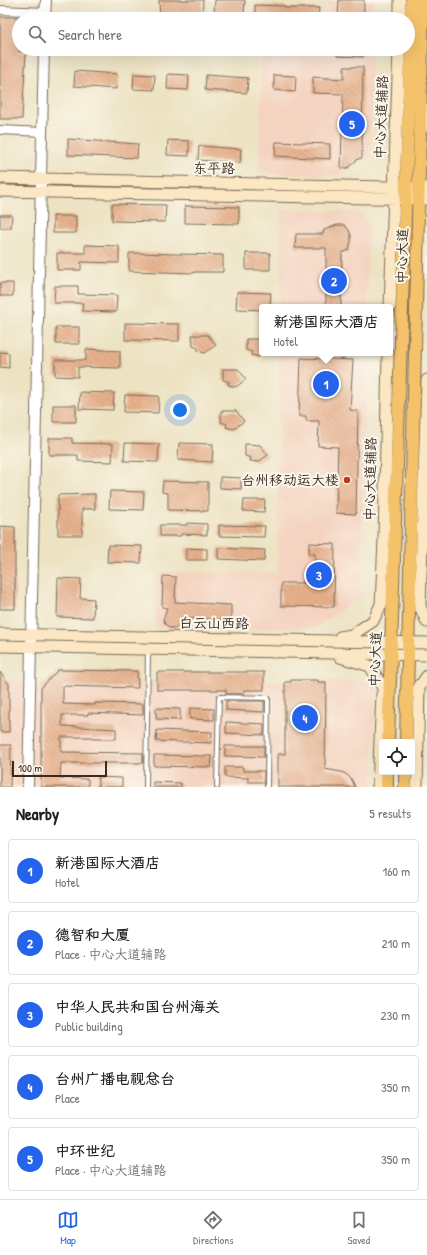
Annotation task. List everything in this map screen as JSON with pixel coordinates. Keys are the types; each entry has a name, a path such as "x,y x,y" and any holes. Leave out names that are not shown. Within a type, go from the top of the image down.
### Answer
{"main road":[{"path":"400,0 400,12"},
{"name":"中心大道","path":"412,0 412,12"},
{"name":"中心大道","path":"406,739 423,0"},
{"name":"中心大道辅路","path":"390,304 399,56"},
{"name":"中心大道","path":"388,739 393,577 419,194 414,56"},
{"path":"419,139 427,109"},
{"name":"东平路","path":"0,178 394,187 419,194"},
{"name":"东平路","path":"0,191 394,199 419,194"},
{"name":"中心大道辅路","path":"380,605 384,540 388,356"},
{"path":"420,608 427,380"},
{"name":"中心大道","path":"324,641 352,635 373,621 393,577"},
{"name":"中心大道","path":"410,585 427,622"},
{"name":"白云山西路","path":"0,634 324,641 390,648"},
{"name":"白云山西路","path":"0,646 318,652 409,648 427,643"},
{"name":"白云山西路","path":"409,648 427,655"},
{"name":"白云山西路","path":"318,652 370,666 382,686 389,712"},
{"name":"中心大道","path":"407,708 419,685 427,676"},
{"path":"417,787 419,685"},
{"path":"378,787 382,686"},
{"path":"387,775 387,787"},
{"path":"405,775 405,787"}],"street":[{"path":"45,12 46,0"},
{"path":"0,10 15,12"},
{"path":"28,787 40,179 43,132 44,56"},
{"path":"0,130 43,132"}],"lane":[{"path":"146,787 148,649"},
{"path":"217,787 219,697 268,698 267,787"}],"shaded area":[{"path":"328,0 374,0 373,12 328,12"},
{"path":"262,56 372,56 370,156 338,175 258,173"},
{"path":"281,209 361,212 369,229 367,304 280,304"},
{"path":"279,356 366,356 361,596 314,628 155,629 157,572 277,573"},
{"path":"0,681 377,681 372,787 0,787"}],"building":[{"path":"159,0 203,0 202,12 160,12"},
{"path":"215,0 245,0 244,12 214,12"},
{"path":"339,0 364,0 364,12 338,12"},
{"path":"255,5 285,6 285,8 319,8 319,12 255,12"},
{"path":"0,17 12,17 12,56 26,56 22,119 0,119"},
{"path":"337,56 363,56 363,57"},
{"path":"344,67 363,67 362,158 358,159 348,168 341,168 343,94 313,93 313,77 344,79"},
{"path":"75,71 117,74 116,89 74,86"},
{"path":"134,74 155,75 154,90 133,89"},
{"path":"168,74 189,75 188,90 167,89"},
{"path":"206,75 248,78 247,93 205,90"},
{"path":"274,75 296,76 295,92 274,90"},
{"path":"68,139 138,144 137,158 68,155"},
{"path":"168,140 189,141 189,156 167,155"},
{"path":"276,142 330,144 330,159 275,156"},
{"path":"199,146 241,149 240,163 198,160"},
{"path":"112,204 166,205 165,222 112,221"},
{"path":"185,206 239,207 239,224 185,223"},
{"path":"0,215 12,215 11,228 0,228"},
{"path":"53,216 76,216 76,233 53,233"},
{"path":"337,225 344,225 349,230 351,236 349,250 342,253 341,304 326,304 326,248 295,248 296,234 323,234 324,230"},
{"path":"85,245 119,246 119,263 81,262 81,270 57,270 57,253 85,253"},
{"path":"129,253 223,255 223,272 194,273 129,271"},
{"path":"246,253 270,253 270,270 246,270"},
{"path":"0,283 13,283 13,296 0,296"},
{"path":"55,286 78,286 78,294 117,295 116,312 82,311 83,303 54,303"},
{"path":"237,292 271,293 270,304 259,304 259,310 236,309"},
{"path":"125,323 179,324 179,341 125,340"},
{"path":"56,327 79,327 79,344 56,344"},
{"path":"192,335 208,335 216,345 205,353 198,351 198,348 193,346"},
{"path":"246,339 259,339 259,357 251,355 252,352 246,350"},
{"path":"86,349 120,351 120,368 78,367 78,377 55,376 55,360 86,360"},
{"path":"0,352 9,353 9,368 0,367"},
{"path":"301,358 353,360 350,410 358,411 356,514 336,513 338,447 318,446 319,421 306,421 306,416 299,416"},
{"path":"223,369 238,369 246,379 236,387 228,385 229,382 223,380"},
{"path":"80,392 114,393 113,410 79,409"},
{"path":"125,395 159,396 158,413 124,412"},
{"path":"53,405 76,405 76,422 53,422"},
{"path":"221,411 236,411 244,421 234,429 226,427 227,424 221,422"},
{"path":"49,438 72,438 72,443 113,444 112,462 78,461 78,455 49,455"},
{"path":"125,443 159,444 158,462 124,461"},
{"path":"179,443 213,444 212,462 178,460"},
{"path":"245,444 260,445 268,455 258,462 250,461 251,458 245,456"},
{"path":"220,477 241,478 241,489 220,488"},
{"path":"163,481 208,482 208,511 168,510 168,493 162,492"},
{"path":"110,491 144,492 143,510 109,509"},
{"path":"95,494 95,509 82,509 82,535 58,535 58,495"},
{"path":"244,500 265,500 264,512 243,511"},
{"path":"187,523 207,524 207,535 181,534 181,536 160,536 160,525 187,525"},
{"path":"219,525 265,526 264,537 219,536"},
{"path":"0,526 15,527 15,609 0,609"},
{"path":"309,543 335,544 334,607 281,606 281,583 304,583 304,568 315,568 315,554 309,554"},
{"path":"108,545 142,546 141,563 107,562"},
{"path":"186,548 207,549 207,560 186,560"},
{"path":"218,548 265,550 264,561 218,559"},
{"path":"163,576 176,577 175,602 231,605 231,620 181,618 181,623 176,628 170,628 163,620 167,608 162,607"},
{"path":"58,578 81,579 80,598 94,599 93,618 57,617"},
{"path":"58,670 137,671 138,688 63,686 63,704 143,704 143,715 88,713 88,715 62,715 62,726 116,729 116,739 61,737 61,752 143,753 143,763 61,763 60,778 88,779 88,787 41,787 41,688"},
{"path":"0,672 9,684 9,732 0,732"},
{"path":"157,672 264,672 264,690 244,690 244,694 226,694 226,690 157,690"},
{"path":"291,680 318,680 318,682 326,682 325,769 346,774 352,780 355,787 278,787 278,754 285,754 285,682 291,682"},
{"path":"226,701 264,701 264,712 226,710"},
{"path":"156,708 180,709 180,720 156,719"},
{"path":"190,708 214,709 214,720 190,719"},
{"path":"226,722 264,724 264,735 226,733"},
{"path":"157,730 212,732 211,743 156,741"},
{"path":"0,745 11,745 10,787 0,787"},
{"path":"225,746 264,746 264,757 225,756"},
{"path":"154,755 212,756 211,767 154,766"},
{"path":"225,767 243,767 243,771 264,771 264,782 248,782 248,778 225,777"},
{"path":"98,777 122,778 122,787 98,787"},
{"path":"153,782 181,783 181,787 153,787"}],"place":[{"name":"中环世纪","path":"352,124"},
{"name":"德智和大厦","path":"334,281"},
{"name":"新港国际大酒店","path":"326,384"},
{"name":"台州移动运大楼","path":"347,480"},
{"name":"中华人民共和国台州海关","path":"319,575"},
{"name":"台州广播电视总台","path":"305,718"}]}
